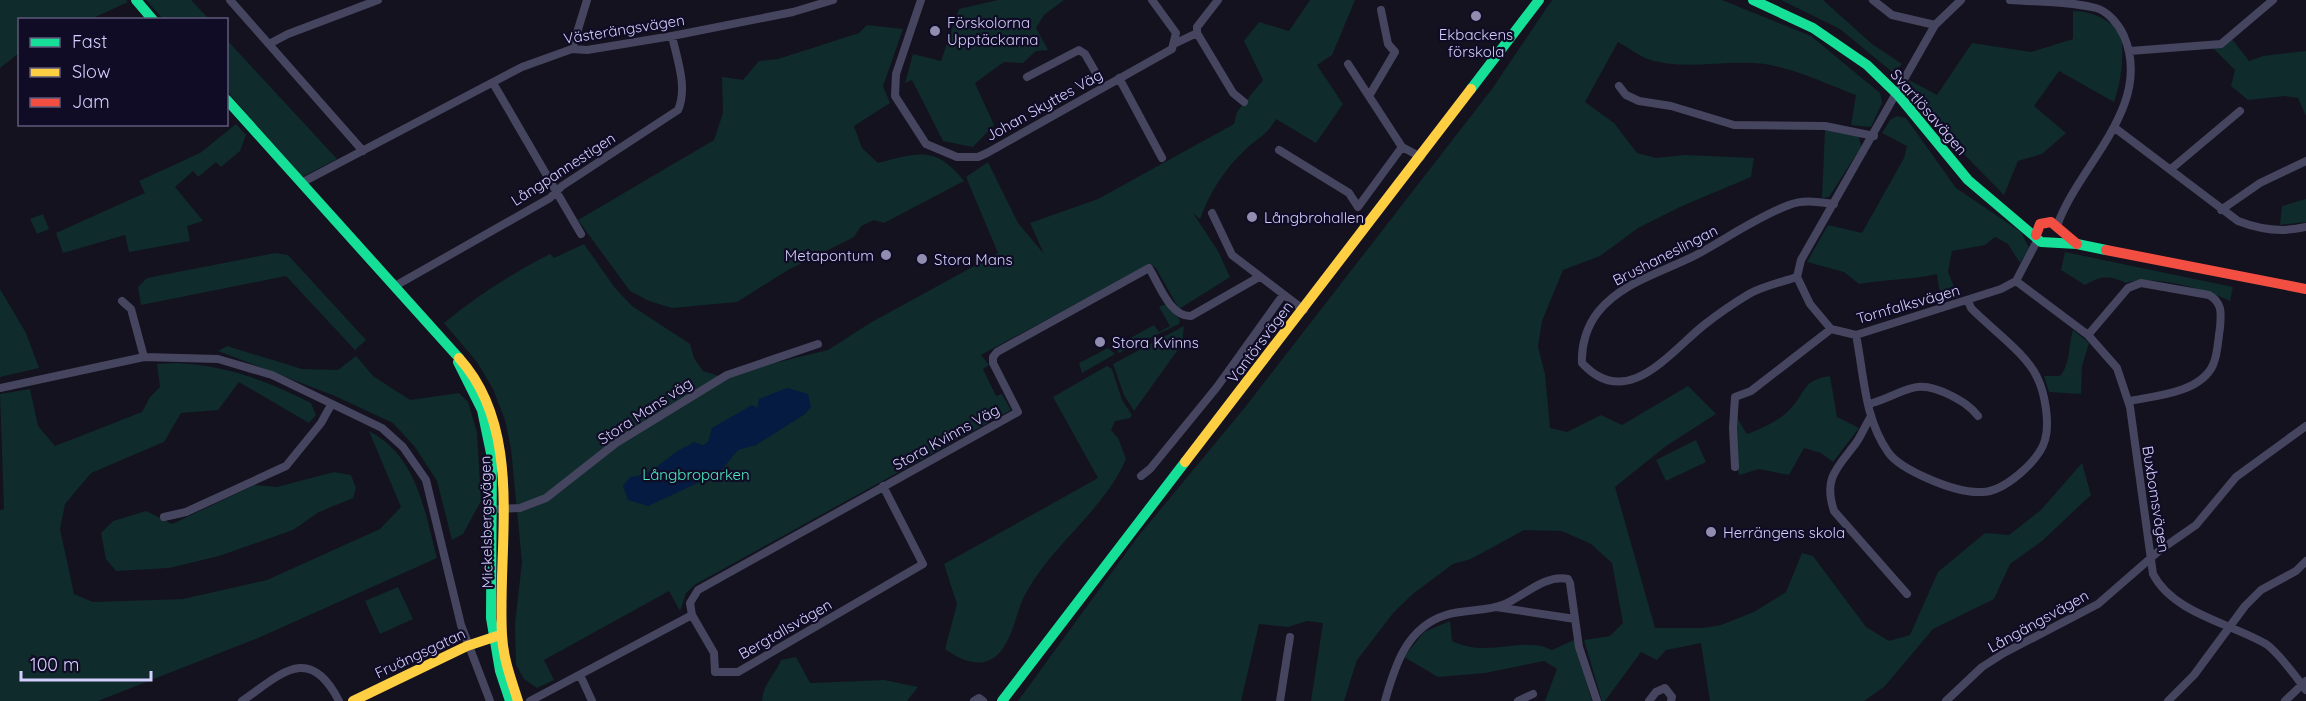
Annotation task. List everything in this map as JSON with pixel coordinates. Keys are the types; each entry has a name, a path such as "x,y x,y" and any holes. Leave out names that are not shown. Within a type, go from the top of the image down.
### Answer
{"street":[{"path":"136,0 151,18"},
{"path":"230,0 363,151"},
{"path":"269,44 288,34 378,0"},
{"path":"572,49 587,0"},
{"name":"Västerängsvägen","path":"303,182 522,67 572,49 587,50 672,36 793,12 833,0"},
{"name":"Johan Skyttes Väg","path":"921,0 896,74 895,96 926,144 957,157 978,157 1197,33"},
{"path":"1152,0 1176,33 1176,43"},
{"path":"1218,0 1197,27 1197,33 1233,93 1244,102"},
{"name":"Vantörsvägen","path":"1002,701 1304,310 1539,0"},
{"name":"Svartlösavägen","path":"1753,0 1788,15 1834,40 1896,93 1969,180 2043,240 2077,244 2306,289"},
{"path":"1873,0 1892,15 1935,25"},
{"path":"1735,467 1733,428 1735,397 1751,391 1831,329 1810,304 1797,277 1801,260 1874,136 1935,25 1961,0"},
{"path":"2010,0 2098,8 2115,21 2130,51 2127,95 2115,128 2016,281"},
{"path":"2098,8 2104,0"},
{"path":"2130,51 2221,44 2273,0"},
{"path":"1369,96 1395,52 1388,44 1381,10"},
{"name":"Långpannestigen","path":"395,286 558,191 678,110 683,99 672,36"},
{"path":"1027,77 1079,50 1085,54 1104,87"},
{"path":"1348,64 1402,147 1421,157"},
{"name":"Johan Skyttes Väg","path":"1119,78 1162,158"},
{"path":"493,83 581,234"},
{"path":"1619,86 1626,95 1639,101 1671,106 1734,125 1825,126 1874,136"},
{"name":"Mickelsbergsvägen","path":"228,101 303,182 454,353 477,380 492,410 502,457 498,509 497,636 510,701"},
{"path":"2171,169 2240,111"},
{"path":"2115,128 2238,221 2259,229 2283,231 2306,227"},
{"path":"1279,150 1349,193 1358,207 1402,147"},
{"path":"2221,210 2260,183 2306,161"},
{"name":"Brushaneslingan","path":"1797,277 1752,292 1703,326 1662,365 1646,375 1626,380 1608,380 1592,374 1582,363 1581,349 1587,333 1598,313 1620,291 1694,256 1788,205 1808,200 1834,204"},
{"path":"1212,213 1232,255 1304,310"},
{"name":"Svartlösavägen","path":"2015,216 2051,225 2077,244"},
{"path":"2043,240 2058,237 2051,225"},
{"name":"Stora Kvinns Väg","path":"692,615 690,603 698,590 1018,412 993,363 993,357 998,352 1149,268 1176,312 1183,316 1191,316 1259,277"},
{"name":"Tornfalksvägen","path":"1831,329 1856,335 1968,301 2016,281"},
{"name":"Buxbomsvägen","path":"2016,281 2088,335 2117,368 2129,401 2153,574 2160,589 2181,603 2267,645 2305,685"},
{"path":"2088,335 2128,288 2141,284 2209,295 2215,299 2222,310 2213,364 2204,378 2189,386 2159,396 2129,401"},
{"path":"1141,476 1150,469 1217,387 1283,295"},
{"path":"122,301 132,309 144,357"},
{"path":"1856,335 1870,418 1889,454 1899,463 1922,476 1962,490 1981,493 1997,490 2012,481 2042,449 2047,428 2037,377 2031,366 1971,308 1968,301"},
{"name":"Stora Mans väg","path":"498,509 534,505 546,498 616,443 727,375 818,344"},
{"path":"0,387 144,357 218,359 272,375 382,428 403,447 426,480 467,646 490,701"},
{"path":"1869,404 1913,386 1932,386 1970,405 1978,416"},
{"path":"164,517 186,512 286,466 321,423 331,405"},
{"path":"1870,418 1857,441 1835,466 1829,497 1834,511 1907,594"},
{"name":"Långängsvägen","path":"1946,701 1983,667 2004,653 2098,604 2152,557 2196,525 2236,477 2306,426"},
{"name":"Bergtallsvägen","path":"692,615 714,653 715,672 731,674 772,653 924,564 883,486"},
{"path":"2168,701 2194,675 2244,606 2261,590 2296,570 2306,561"},
{"path":"1385,701 1398,660 1417,632 1427,624 1446,615 1495,607 1551,579 1562,578 1568,579 1570,583 1579,647 1597,701"},
{"path":"1495,607 1575,619"},
{"path":"530,701 692,615"},
{"name":"Mickelsbergsvägen","path":"497,636 518,701"},
{"name":"Fruängsgatan","path":"353,701 467,646 497,636"},
{"path":"1280,701 1290,637"},
{"path":"242,701 281,672 303,668 318,672 333,689 339,701"},
{"path":"579,675 592,701"},
{"path":"2284,701 2305,685"},
{"path":"1648,701 1656,692 1665,688 1672,697 1671,701"},
{"path":"1518,701 1533,694"},
{"path":"974,701 979,698 983,701"}],"green space":[{"path":"0,0 126,0 128,2 93,18 18,18 18,54 0,68"},
{"path":"146,0 191,0 208,18 162,18"},
{"path":"998,0 1064,0 1044,15 1036,28 1048,50 1036,51 1023,63 1004,62 975,83 994,125 973,147 943,141 912,80 905,83 913,54 941,61 959,9"},
{"name":"Långbroparken","path":"1310,0 1355,0 1332,55 1317,65 1343,104 1316,143 1276,119 1223,175 1200,219 1193,213 1218,251 1230,277 1179,309 1156,268 1150,264 981,355 989,365 983,369 996,396 1002,394 1011,410 696,584 686,593 680,611 669,591 544,660 554,680 537,688 524,679 516,665 515,624 522,562 511,449 505,420 493,389 477,362 444,323 482,294 522,269 550,254 554,258 584,244 615,288 632,306 690,344 694,358 703,371 728,379 762,366 828,350 870,323 998,253 966,177 988,162 1018,223 1044,254 1030,223 1098,199 1234,124 1237,112 1263,80 1244,41 1259,22 1289,31"},
{"path":"1552,0 1722,0 1811,36 1880,93 1882,103 1871,127 1851,125 1856,95 1800,73 1777,66 1751,63 1668,64 1645,58 1618,42 1585,102 1614,123 1637,153 1656,158 1685,155 1754,158 1751,177 1682,206 1638,228 1600,256 1563,270 1542,321 1538,347 1545,374 1550,428 1567,432 1601,415 1622,425 1688,386 1716,414 1666,446 1615,487 1655,628 1703,628 1721,625 1754,612 1786,592 1802,553 1813,556 1866,627 1889,641 1910,635 1938,572 1985,533 2009,535 2041,510 2082,463 2091,495 2042,541 2010,564 1994,599 1933,629 1884,687 1864,701 1710,701 1701,643 1666,650 1657,660 1641,652 1605,701 1602,701 1584,640 1610,636 1623,623 1612,563 1591,544 1562,531 1524,530 1471,559 1453,564 1414,593 1394,612 1357,660 1344,701 1311,701 1323,623 1307,621 1288,627 1259,624 1241,701 1018,701 1136,539 1246,406 1492,89"},
{"path":"1781,0 1823,0 1872,44 1902,64 1896,71 1891,71 1840,29"},
{"path":"2073,11 2099,17 2121,32 2122,67 2114,102 2059,71 2034,106 2066,133 2042,154 2018,161 2004,195 1945,135 1908,87 1909,80 1937,95 1972,43 2031,52 2073,39"},
{"path":"867,25 903,29 883,86 890,103 854,126 862,148 878,163 915,155 935,157 954,169 964,181 884,223 874,220 861,226 854,237 788,270 737,302 672,308 649,301 630,291 578,220 714,140 723,113 722,77 743,80 759,61 778,59 859,33"},
{"path":"2232,39 2249,61 2263,56 2306,51 2306,116 2298,98 2285,96 2248,100 2231,86 2235,70 2213,48"},
{"path":"228,41 337,159 302,177 228,92"},
{"path":"1897,116 1906,118 1956,188 2021,232 2029,248 2020,263 2008,244 1995,237 1985,245 1952,251 1948,272 1958,297 1941,303 1937,274 1859,284 1844,272 1807,262 1828,225 1862,233 1904,158 1907,146 1882,133 1890,120"},
{"path":"236,124 246,135 240,151 221,167 216,162 198,177 193,171 175,187 203,221 187,226 190,241 129,252 125,235 63,253 56,233 145,193 139,181 200,153"},
{"path":"1825,130 1859,137 1861,147 1829,197 1822,198"},
{"path":"2306,199 2306,222 2280,225 2282,206"},
{"path":"43,214 49,229 37,234 30,219"},
{"path":"2065,252 2233,287 2230,301 2178,284 2149,280 2126,283 2105,278 2085,285 2061,270"},
{"path":"275,253 288,255 366,340 355,350 286,276 141,305 138,287 147,278"},
{"path":"0,289 26,333 39,368 0,377"},
{"path":"1167,305 1180,320 1179,324 1119,353 1114,347 1154,325 1159,332 1170,326 1159,307"},
{"path":"1184,326 1182,344 1134,411 1124,395 1113,364"},
{"path":"2073,330 2089,343 2082,366 2081,394 2049,392 2044,376 2060,376 2064,371"},
{"path":"227,346 302,369 338,370 356,356 373,376 410,400 459,393 468,402 477,432 481,501 463,534 452,540 437,481 415,447 393,423 335,396 218,351"},
{"path":"1108,348 1115,354 1082,373 1079,363"},
{"path":"176,363 212,367 262,381 311,403 316,415 309,423 239,382 218,410 181,413 164,442 91,473 65,504 60,529 74,594 93,602 183,599 267,580 380,529 401,507 369,431 398,454 408,469 422,503 437,558 258,638 98,701 0,701 0,510 4,509 0,394 30,389 38,426 55,446 142,412 150,397 160,387 157,364"},
{"path":"1107,366 1112,369 1122,400 1132,415 1130,418 1115,421 1111,430 1118,438 1126,459 1117,477 1092,511 1038,574 1023,599 1005,646 999,653 986,662 967,661 955,656 945,649 957,604 944,564 1098,478 1053,397"},
{"path":"1830,376 1837,417 1859,428 1833,462 1821,453 1804,448 1789,475 1759,469 1739,475 1736,461 1737,418 1747,434 1759,429 1788,412 1810,383"},
{"path":"1696,440 1706,462 1666,481 1656,460"},
{"path":"334,472 351,475 356,488 353,498 319,512 293,530 219,556 169,568 116,571 106,559 101,533 113,521 146,511 172,524 255,485 277,487"},
{"path":"398,587 413,619 380,634 365,601"},
{"path":"1450,621 1452,641 1479,648 1529,645 1552,650 1574,640 1592,701 1545,701 1557,669 1544,661 1485,673 1438,677 1404,657 1424,632"},
{"path":"796,657 810,683 884,680 918,687 907,701 762,701 767,685 781,660"}],"water":[{"path":"787,388 808,394 811,407 805,414 756,445 738,450 719,473 648,506 628,500 623,486 630,477 651,470 694,442 703,445 708,442 712,428 752,405 757,408 759,399"}],"traffic: fast":[{"path":"136,0 151,18"},
{"path":"1471,89 1539,0"},
{"path":"1753,0 1813,28 1867,65 1898,95 1968,180 2041,242 2077,244 2106,250"},
{"path":"228,101 459,358"},
{"path":"458,362 482,410 492,458 491,618 500,671 510,701"},
{"path":"1002,701 1185,462"}],"traffic: slow":[{"path":"1185,462 1471,89"},
{"path":"459,358 480,387 493,419 500,454 504,527 502,635 506,660 518,701"},
{"path":"353,701 467,646 497,636"}],"traffic: jam":[{"path":"2036,235 2040,224 2051,222 2077,244"},
{"path":"2106,250 2306,289"}],"place":[{"name":"Ekbackens förskola","path":"1476,16"},
{"name":"Förskolorna Upptäckarna","path":"935,31"},
{"name":"Långbrohallen","path":"1252,217"},
{"name":"Metapontum","path":"886,255"},
{"name":"Stora Mans","path":"922,259"},
{"name":"Stora Kvinns","path":"1100,342"},
{"name":"Herrängens skola","path":"1711,532"}]}
